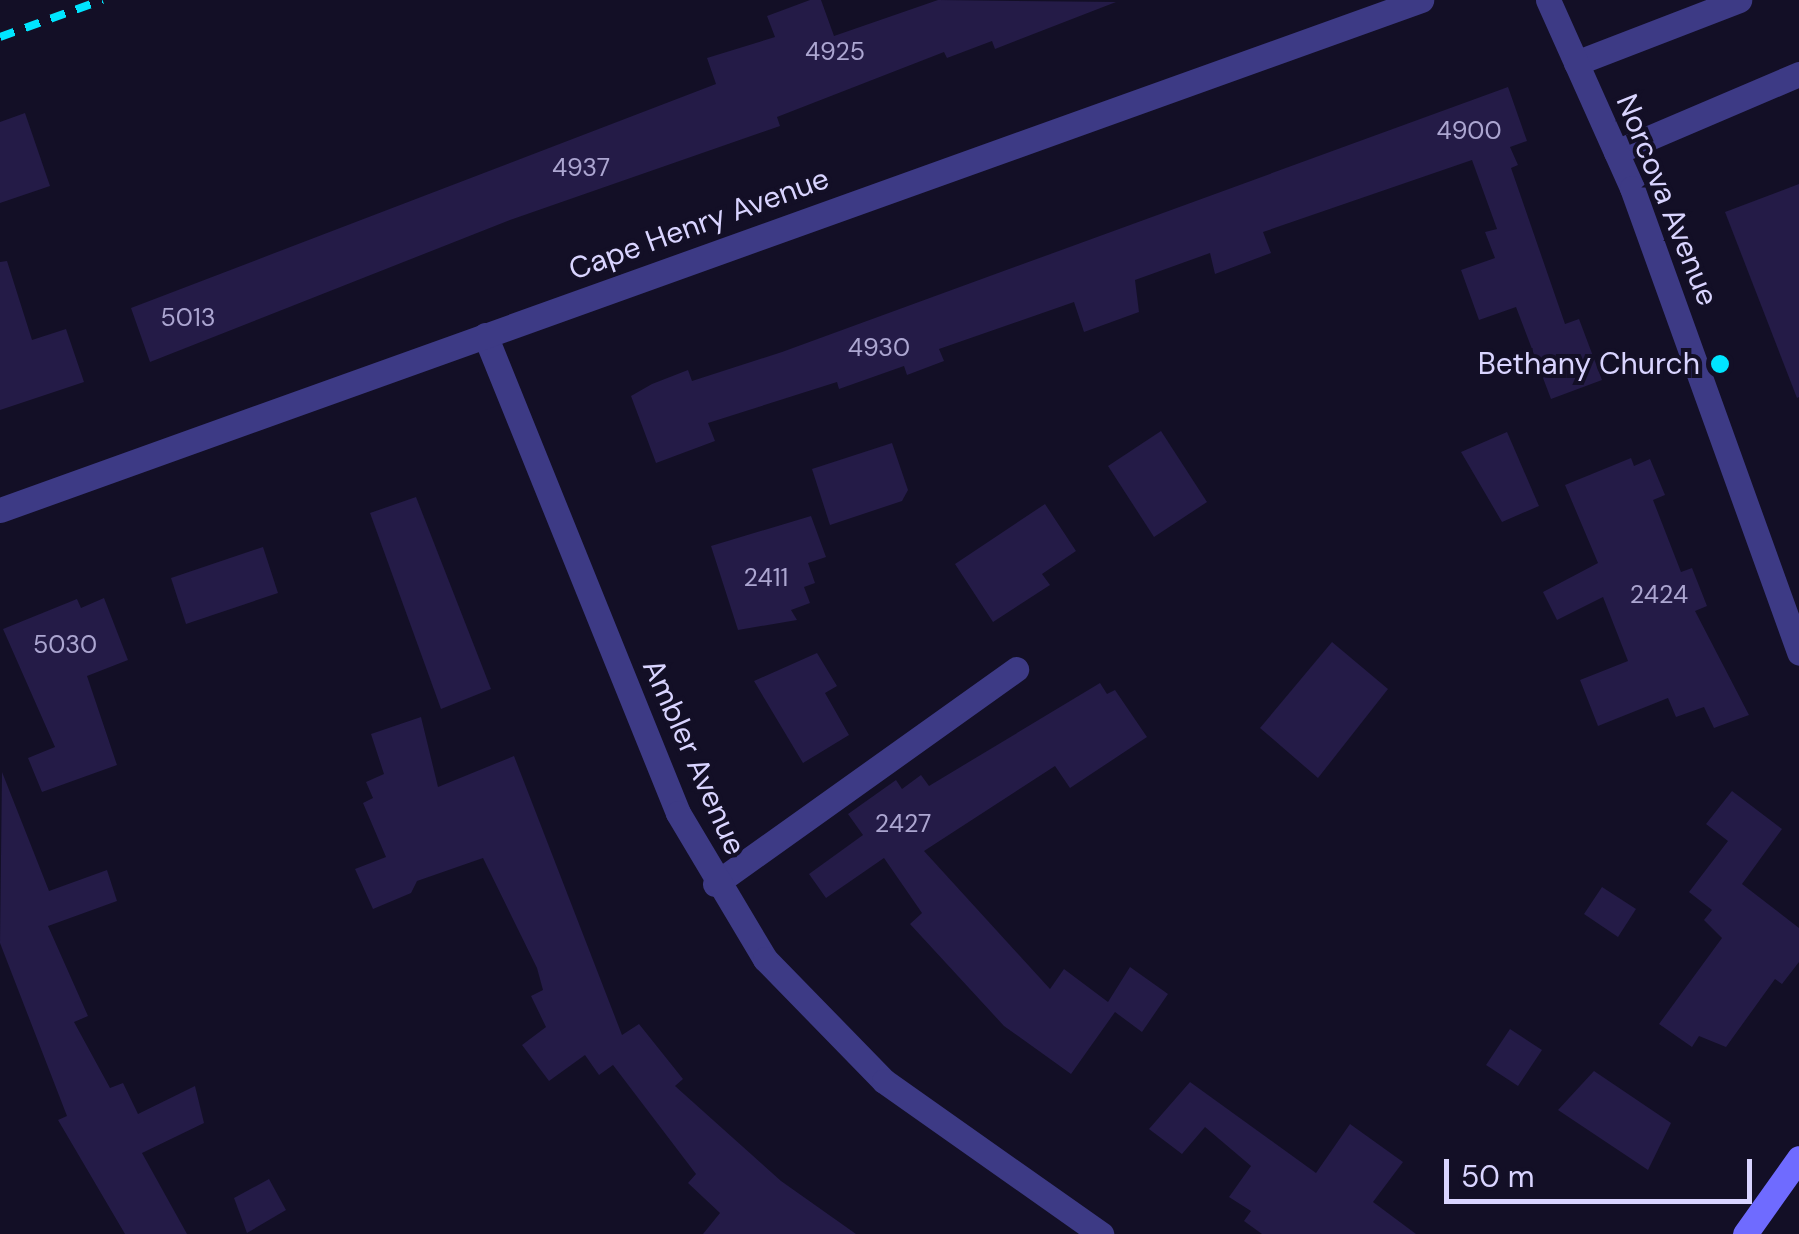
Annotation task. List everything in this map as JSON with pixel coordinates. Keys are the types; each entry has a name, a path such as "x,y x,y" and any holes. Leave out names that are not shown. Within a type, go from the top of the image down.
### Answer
{"main road":[{"path":"1745,1234 1799,1158"}],"street":[{"name":"Cape Henry Avenue","path":"0,510 1421,0"},
{"name":"Norcova Avenue","path":"1548,0 1616,152 1799,653"},
{"path":"1576,63 1739,0"},
{"path":"1616,152 1799,74"},
{"name":"Ambler Avenue","path":"485,335 678,813 715,884 766,959 884,1081 1101,1234"},
{"path":"715,884 1016,670"}],"building":[{"path":"810,0 821,0 834,36 938,0 1116,2 995,49 992,41 947,58 944,52 777,117 780,126 510,220 150,362 131,308 716,84 707,58 775,37 767,16"},
{"path":"1508,87 1527,141 1510,147 1518,165 1511,168 1565,324 1579,319 1602,380 1551,399 1516,307 1479,320 1461,270 1495,258 1485,232 1497,229 1472,160 1263,232 1271,253 1215,274 1210,253 1135,280 1139,312 1084,332 1074,302 939,349 944,361 907,375 904,366 839,389 837,382 708,423 715,441 656,463 631,396 652,384 688,370 692,381 782,352"},
{"path":"25,113 50,186 0,203 0,122"},
{"path":"1799,184 1799,397 1797,398 1725,212"},
{"path":"7,261 32,340 66,329 84,382 0,410 0,262"},
{"path":"1161,431 1207,502 1154,537 1108,466"},
{"path":"1507,432 1539,506 1502,522 1461,452"},
{"path":"892,443 908,490 902,501 830,525 812,469"},
{"path":"1631,458 1634,466 1650,459 1665,495 1653,500 1681,572 1692,568 1707,606 1695,611 1749,715 1714,728 1704,707 1676,717 1668,698 1598,726 1580,680 1628,661 1603,597 1557,620 1543,592 1598,563 1565,485"},
{"path":"416,497 491,689 441,709 370,513"},
{"path":"1045,504 1076,551 1042,574 1050,585 993,622 955,564"},
{"path":"811,516 826,557 808,563 815,583 804,587 810,603 791,610 797,620 738,630 711,546"},
{"path":"263,547 278,593 186,624 171,578"},
{"path":"104,598 128,660 87,676 117,765 42,792 28,758 55,747 3,629 77,599 81,608"},
{"path":"1332,642 1388,689 1318,778 1260,728"},
{"path":"817,653 837,686 825,693 849,735 803,763 754,681"},
{"path":"1100,683 1107,694 1115,690 1147,737 1070,788 1055,766 924,851 1050,989 1064,969 1108,1002 1130,967 1168,994 1142,1032 1115,1012 1071,1074 1004,1026 910,924 922,913 884,858 826,898 809,874 863,835 848,814 896,780 902,789 921,775 929,786"},
{"path":"421,717 438,787 514,756 622,1035 639,1024 683,1079 675,1086 781,1181 856,1234 703,1234 720,1213 688,1183 696,1174 613,1065 599,1075 585,1055 549,1081 522,1045 546,1027 531,996 543,990 537,968 483,858 417,881 411,893 373,909 355,869 386,857 363,803 373,798 366,782 384,774 371,734"},
{"path":"2,772 49,891 107,870 117,901 48,926 88,1016 74,1022 110,1088 123,1083 138,1114 195,1086 204,1123 142,1153 187,1234 125,1234 58,1120 67,1116 0,943"},
{"path":"1732,791 1782,829 1742,884 1799,928 1799,962 1782,984 1775,979 1726,1047 1699,1036 1692,1047 1659,1024 1722,938 1704,920 1712,910 1689,892 1728,841 1706,824"},
{"path":"1602,887 1636,909 1618,937 1584,914"},
{"path":"1510,1029 1542,1050 1518,1086 1486,1065"},
{"path":"1594,1071 1671,1123 1648,1170 1558,1110"},
{"path":"1190,1082 1316,1173 1350,1124 1403,1162 1373,1202 1416,1234 1262,1234 1244,1221 1251,1211 1229,1197 1251,1166 1205,1127 1182,1154 1149,1129"},
{"path":"269,1179 286,1210 247,1233 234,1198"}],"railway":[{"path":"0,37 102,0"}],"place":[{"name":"Bethany Church","path":"1720,364"}]}
